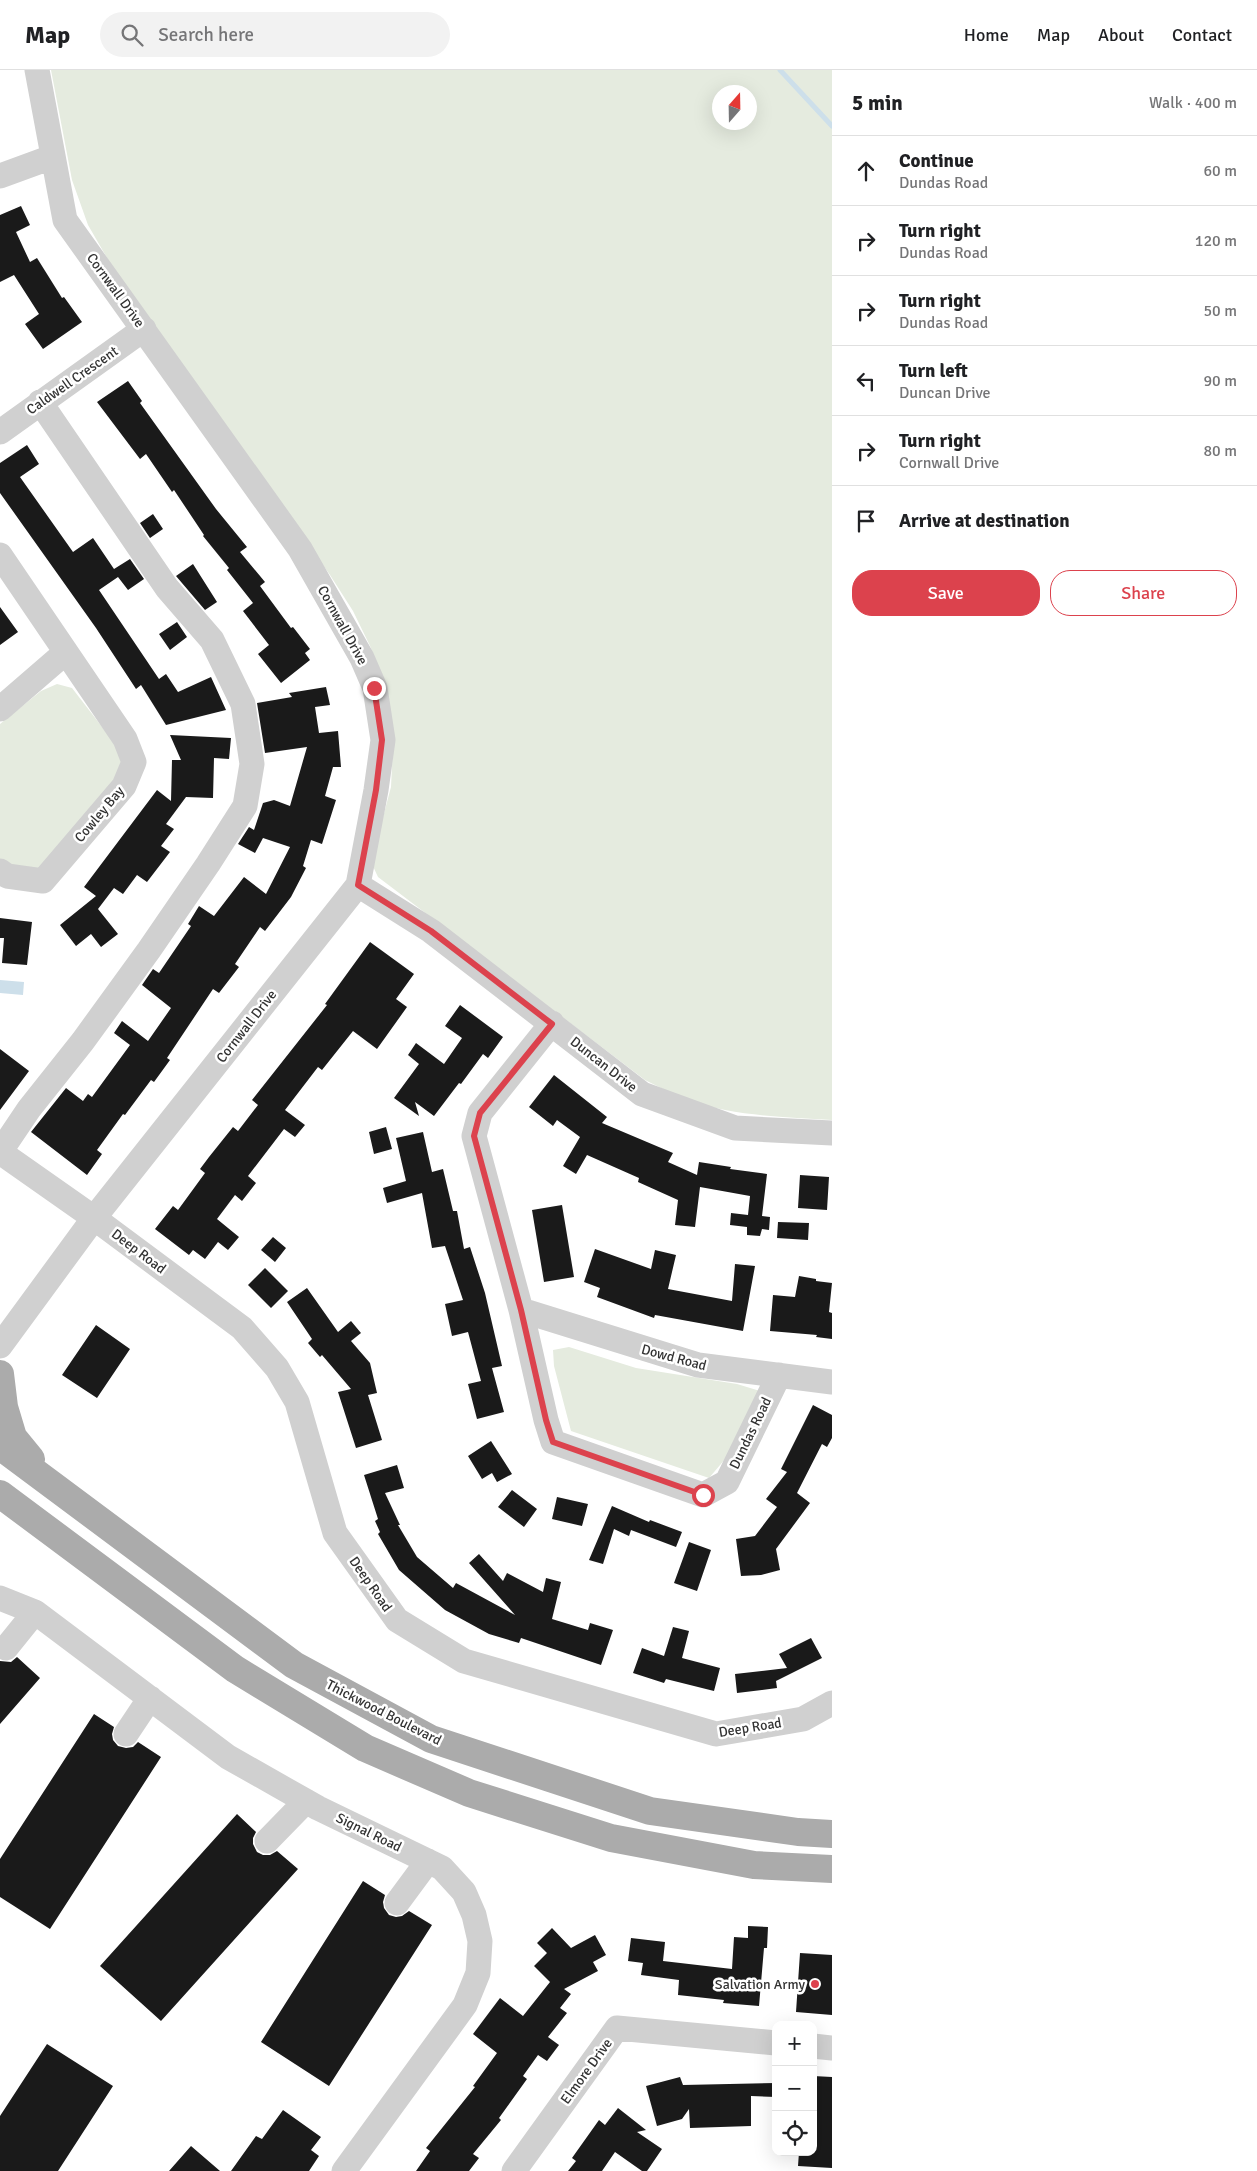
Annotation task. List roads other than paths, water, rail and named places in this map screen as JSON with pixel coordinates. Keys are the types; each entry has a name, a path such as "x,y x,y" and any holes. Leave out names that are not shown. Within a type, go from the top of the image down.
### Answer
{"main road":[{"path":"0,1374 4,1407 12,1437 51,1483"},
{"name":"Thickwood Boulevard","path":"0,1446 294,1665 431,1739 650,1811 798,1832 832,1834"},
{"path":"0,1494 235,1669 365,1748 469,1793 611,1838 754,1865 832,1869"}],"street":[{"name":"Cornwall Drive","path":"0,1346 94,1218 358,885 376,790 382,740 374,688 362,658 300,549 66,220 52,157 37,70"},
{"path":"0,176 52,157"},
{"name":"Caldwell Crescent","path":"0,432 144,329"},
{"path":"40,402 167,588 212,640 243,704 252,764 245,806 208,864 149,950 83,1041 29,1109 0,1152 94,1218"},
{"name":"Cowley Bay","path":"0,555 125,739 134,762 124,786 43,881 7,876 0,871"},
{"path":"0,709 66,652"},
{"name":"Duncan Drive","path":"358,885 431,931 642,1094 735,1128 832,1133"},
{"name":"Dundas Road","path":"552,1024 480,1113 474,1136 521,1310 546,1420 553,1442 703,1495 727,1482 779,1375"},
{"name":"Deep Road","path":"94,1218 242,1328 277,1368 297,1402 335,1533 397,1620 464,1661 716,1734 803,1719 832,1703"},
{"name":"Dowd Road","path":"521,1310 698,1365 832,1382"},
{"name":"Signal Road","path":"0,1598 35,1612 228,1757 306,1801 442,1868 464,1892 474,1915 480,1941 478,1973 465,2005 344,2171"},
{"path":"6,1648 35,1612"},
{"path":"126,1734 150,1698"},
{"path":"267,1841 306,1801"},
{"path":"396,1903 428,1861"},
{"name":"Elmore Drive","path":"514,2171 616,2028 772,2042"},
{"path":"817,2046 832,2048"}],"water":[{"path":"0,980 24,982 23,995 0,993"}],"waterway":[{"path":"780,70 832,126"}],"place":[{"name":"Salvation Army","path":"815,1984"}]}
